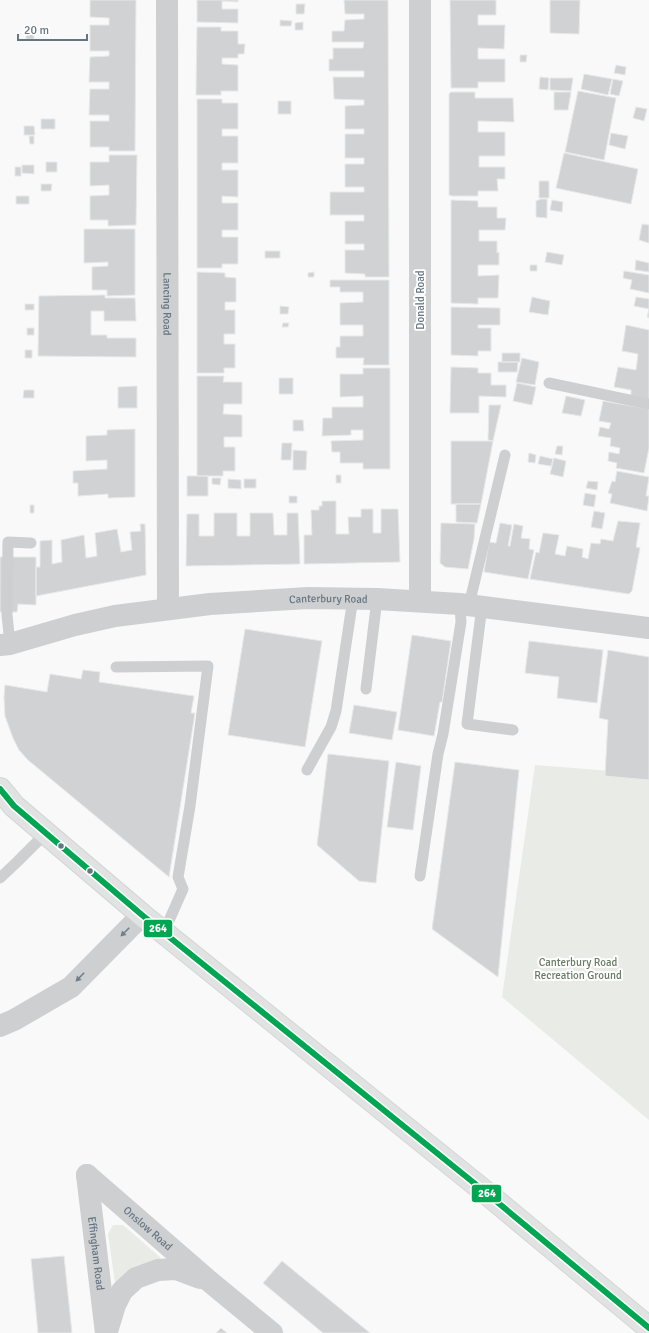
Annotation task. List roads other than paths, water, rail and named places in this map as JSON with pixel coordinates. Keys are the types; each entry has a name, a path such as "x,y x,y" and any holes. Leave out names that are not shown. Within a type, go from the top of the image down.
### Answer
{"main road":[{"path":"0,789 7,803 46,833 142,915 478,1187 649,1328"}],"street":[{"name":"Lancing Road","path":"167,0 168,609"},
{"name":"Donald Road","path":"420,0 420,601"},
{"name":"Canterbury Road","path":"3,647 115,616 257,600 308,598 377,599 470,605 649,628"},
{"path":"0,1026 14,1020 71,987 142,915"},
{"name":"Onslow Road","path":"87,1175 209,1281 272,1333"},
{"name":"Effingham Road","path":"87,1175 106,1333"},
{"name":"Onslow Road","path":"136,1278 158,1270 176,1269 209,1281"},
{"name":"Effingham Road","path":"106,1333 115,1305 122,1291 136,1278"}],"lane":[{"path":"549,383 649,404"},
{"path":"505,454 470,605 467,724 513,730"},
{"path":"3,647 7,615 8,542 31,543"},
{"path":"307,770 331,726 336,711 353,598"},
{"path":"366,688 377,599"},
{"path":"420,876 438,754 443,734 461,622 470,605"},
{"path":"116,667 208,666 190,806 178,877 183,890 164,932"},
{"path":"0,878 46,833"}],"park label":[{"name":"Canterbury Road Recreation Ground","path":"578,968"}]}
